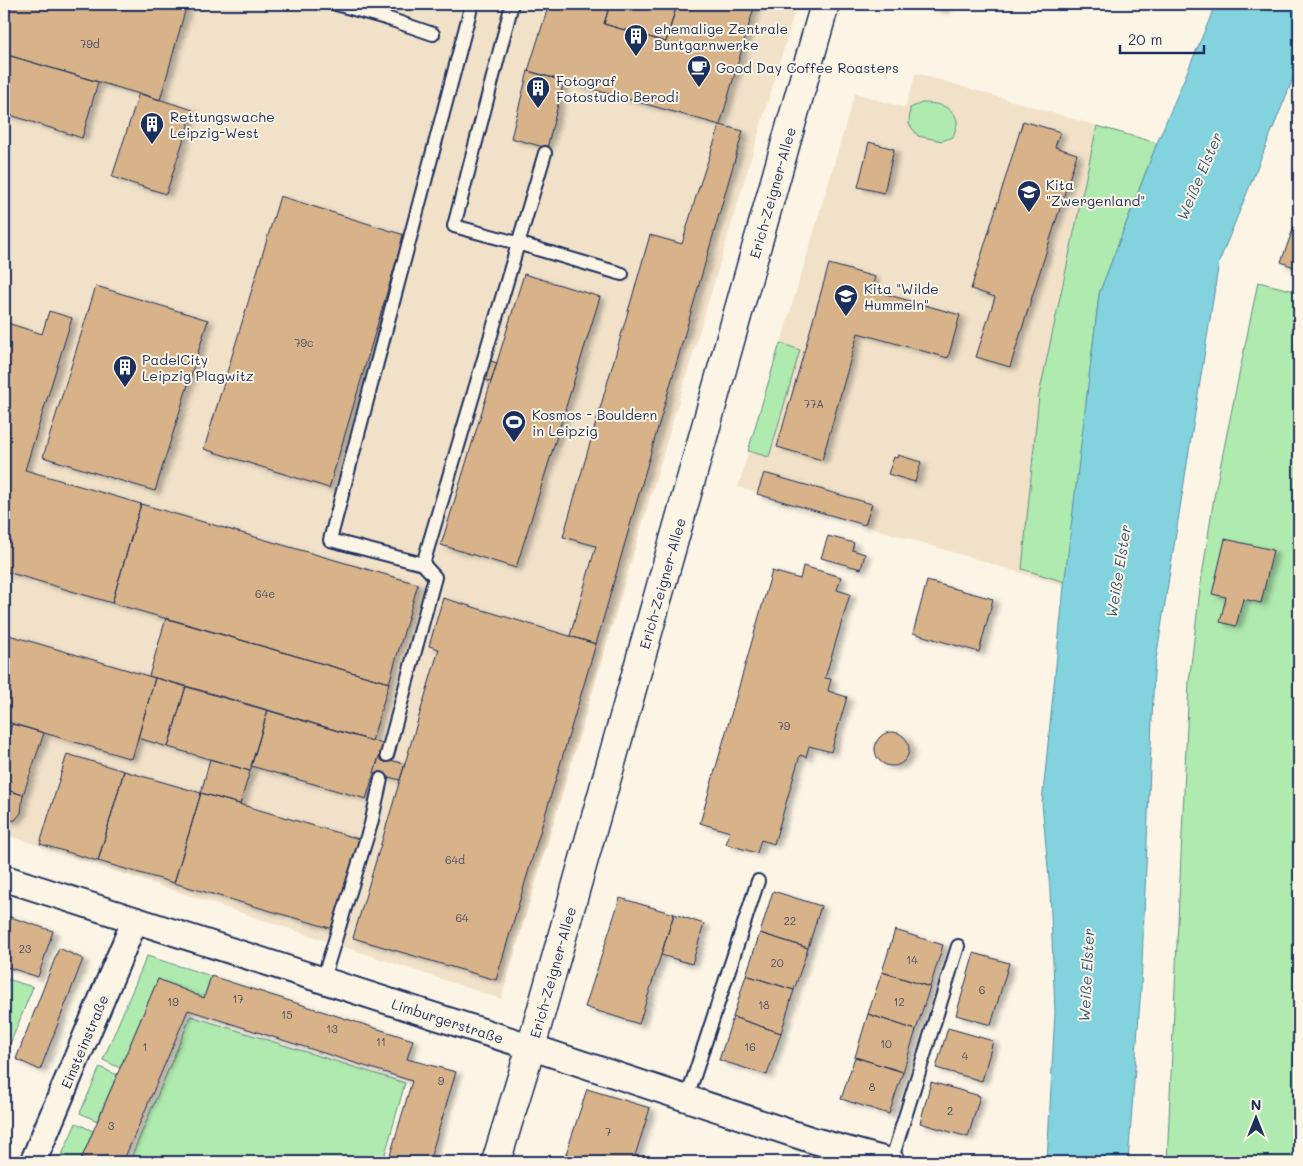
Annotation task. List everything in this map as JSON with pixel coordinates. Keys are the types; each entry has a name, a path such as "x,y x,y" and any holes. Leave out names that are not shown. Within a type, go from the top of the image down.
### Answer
{"street":[{"name":"Erich-Zeigner-Allee","path":"496,1162 531,1046 826,4"},
{"name":"Limburgerstraße","path":"4,878 531,1046 812,1140 891,1162"},
{"name":"Einsteinstraße","path":"33,1162 135,920"}],"lane":[{"path":"336,4 433,34"},
{"path":"387,755 435,577 423,564 330,540 472,4"},
{"path":"512,4 454,226 518,242 622,274"},
{"path":"423,564 545,153"},
{"path":"323,979 371,824 381,780"},
{"path":"686,1098 758,881"},
{"path":"891,1162 958,946"}],"shaded area":[{"path":"4,4 797,4 501,999 4,834"},
{"path":"916,73 1157,143 1099,294 1064,586 738,487 855,93 905,108"}],"green space":[{"path":"922,103 938,104 952,111 957,123 953,137 942,141 918,136 909,124 910,108"},
{"path":"1097,126 1157,143 1099,294 1065,582 1022,569 1039,395"},
{"path":"1258,282 1299,292 1299,1139 1294,1162 1167,1162 1189,682 1200,589 1214,497"},
{"path":"780,343 800,350 769,457 748,451"},
{"path":"147,956 211,976 204,998 158,979 120,1068 103,1060"},
{"path":"4,978 33,987 4,1059"},
{"path":"191,1016 405,1083 383,1162 129,1162"},
{"path":"100,1067 117,1075 97,1121 80,1113"},
{"path":"76,1123 93,1131 80,1162 59,1162"}],"water":[{"name":"Weiße Elster","path":"1216,4 1299,4 1299,64 1219,262 1154,672 1141,987 1128,1162 1047,1162 1055,1012 1050,890 1042,803 1064,586 1099,294 1157,143"}],"building":[{"path":"12,4 187,4 160,100 4,54 4,32"},
{"name":"ehemalige Zentrale Buntgarnwerke","path":"549,4 610,4 604,24 666,42 677,4 755,4 720,125 528,71"},
{"path":"610,4 677,4 666,42 604,24"},
{"path":"921,4 946,4 944,10"},
{"path":"4,54 98,82 82,138 4,113"},
{"name":"Fotograf Fotostudio Berodi","path":"528,71 564,81 547,148 511,138"},
{"name":"Rettungswache Leipzig-West","path":"139,93 193,110 166,194 112,177"},
{"path":"1023,121 1060,132 1055,147 1077,154 1010,367 976,357 995,297 971,289"},
{"path":"720,125 743,131 596,644 570,636 596,546 563,537 650,235 682,244"},
{"path":"869,142 894,149 884,193 858,187"},
{"path":"280,196 404,235 329,488 204,449"},
{"path":"1299,213 1299,269 1281,262"},
{"path":"829,264 875,277 871,290 960,315 948,358 858,333 822,460 777,447"},
{"name":"Kosmos - Bouldern in Leipzig","path":"524,274 600,297 516,568 441,545"},
{"name":"PadelCity Leipzig Plagwitz","path":"96,286 208,320 155,491 43,457"},
{"path":"49,311 72,318 25,470 141,504 112,603 4,571 4,322 42,334"},
{"path":"488,360 497,363 491,382 482,379"},
{"path":"898,455 921,462 915,482 888,474 894,457 897,458"},
{"path":"764,473 872,504 865,525 757,494"},
{"path":"141,504 418,584 389,683 112,603"},
{"path":"828,536 854,543 852,550 865,554 861,569 821,558"},
{"path":"1225,539 1273,550 1261,603 1243,599 1236,626 1220,622 1226,597 1212,594"},
{"path":"803,566 841,577 837,590 850,594 825,678 831,679 828,691 847,697 831,752 809,746 806,757 800,755 774,844 761,840 757,853 726,844 730,832 700,823 772,571 800,579"},
{"path":"927,581 993,599 979,652 913,633"},
{"path":"443,598 596,644 496,980 353,938 439,649 429,646"},
{"path":"166,618 389,683 372,741 149,676"},
{"path":"9,635 155,678 132,759 4,721 4,653"},
{"path":"155,678 186,686 168,747 138,738"},
{"path":"186,686 268,710 250,771 168,747"},
{"path":"268,710 383,744 366,799 251,766"},
{"path":"12,724 44,733 23,795 4,789 4,749"},
{"path":"892,732 904,737 909,749 904,761 892,766 880,761 875,749 880,737"},
{"path":"67,754 124,771 98,861 40,844"},
{"path":"379,757 405,764 400,780 374,773"},
{"path":"210,759 250,771 240,804 201,793"},
{"path":"124,771 201,793 174,883 98,861"},
{"path":"4,789 23,795 21,813 15,820 4,821"},
{"path":"201,793 359,839 333,929 174,883"},
{"path":"773,891 821,906 808,948 760,933"},
{"path":"620,898 674,914 639,1024 585,1007"},
{"path":"674,914 704,924 692,964 661,955"},
{"path":"4,915 53,931 38,977 4,966"},
{"path":"895,930 943,945 930,987 882,972"},
{"path":"760,933 808,948 794,990 746,975"},
{"path":"59,948 83,959 40,1070 16,1059"},
{"path":"974,953 1009,963 991,1025 956,1015"},
{"path":"882,972 930,987 916,1030 868,1014"},
{"path":"746,975 794,990 781,1033 733,1017"},
{"path":"211,976 413,1040 407,1059 456,1072 429,1162 388,1162 412,1081 188,1010 123,1162 80,1162 158,979 204,998"},
{"path":"868,1014 916,1030 903,1072 855,1057"},
{"path":"733,1017 781,1033 767,1075 719,1060"},
{"path":"948,1028 993,1041 982,1081 936,1068"},
{"path":"855,1057 903,1072 889,1114 841,1099"},
{"path":"931,1082 980,1096 968,1137 920,1123"},
{"path":"587,1089 650,1108 633,1162 593,1162 566,1154"},
{"path":"566,1154 593,1162 564,1162"}],"place":[{"name":"ehemalige Zentrale Buntgarnwerke","path":"636,57"},
{"name":"Good Day Coffee Roasters","path":"699,88"},
{"name":"Fotograf Fotostudio Berodi","path":"538,109"},
{"name":"Rettungswache Leipzig-West","path":"152,145"},
{"name":"Kita \"Zwergenland\"","path":"1029,213"},
{"name":"Kita \"Wilde Hummeln\"","path":"846,317"},
{"name":"PadelCity Leipzig Plagwitz","path":"125,388"},
{"name":"Kosmos - Bouldern in Leipzig","path":"514,443"}]}
